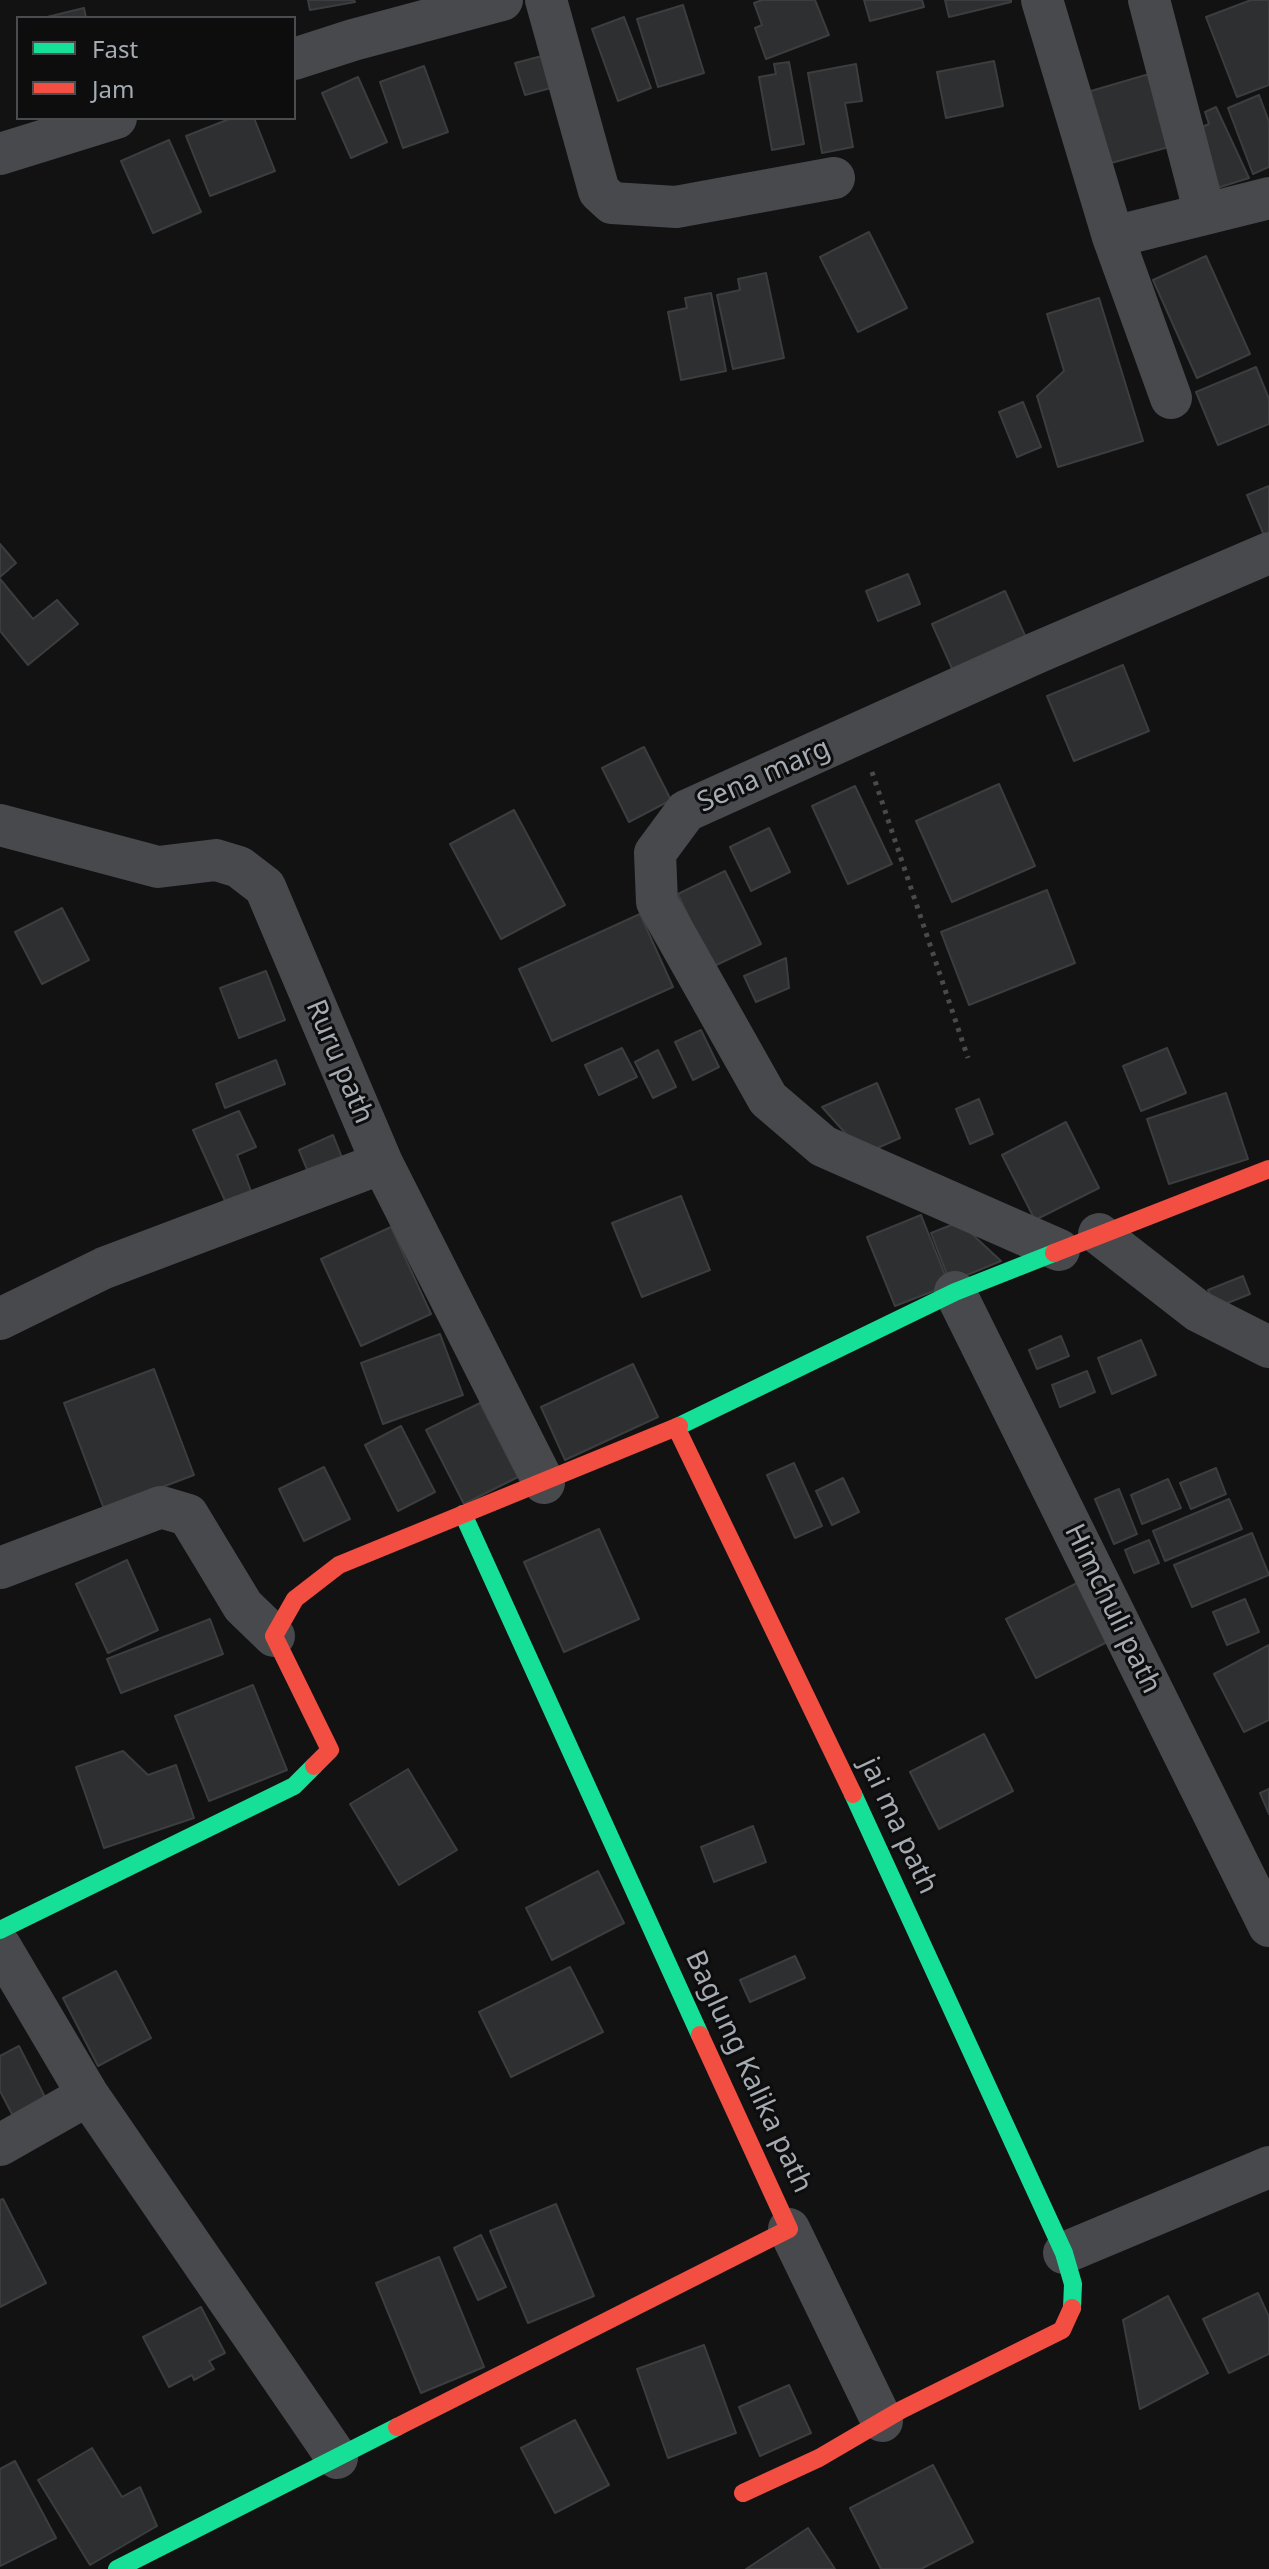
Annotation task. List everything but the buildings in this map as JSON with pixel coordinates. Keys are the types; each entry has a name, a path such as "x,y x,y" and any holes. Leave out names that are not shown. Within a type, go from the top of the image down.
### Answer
{"street":[{"path":"296,58 502,0"},
{"path":"546,0 599,191 612,203 676,207 834,178"},
{"path":"1042,0 1113,237 1171,398"},
{"path":"1149,0 1205,214"},
{"path":"0,154 110,120"},
{"path":"1113,237 1269,198"},
{"name":"Sena marg","path":"1059,1250 823,1146 768,1099 657,902 655,853 686,811 1036,653 1269,553"},
{"name":"Ruru path","path":"0,825 158,867 216,860 239,867 265,887 382,1163 544,1483"},
{"path":"0,1319 104,1268 382,1163"},
{"path":"274,1636 295,1599 339,1565 676,1427 955,1292 1269,1169"},
{"path":"1099,1234 1198,1311 1269,1347"},
{"name":"Himchuli path","path":"955,1292 1269,1926"},
{"name":"jai ma path","path":"676,1427 897,1886 1064,2253 1074,2283 1074,2311 1062,2330 882,2421 819,2458 743,2493"},
{"path":"0,1568 161,1507 188,1515 243,1606 274,1636 330,1750 294,1786 0,1930"},
{"name":"Baglung Kalika path","path":"117,2569 789,2229 463,1514"},
{"path":"0,1946 88,2095 337,2458"},
{"path":"0,2145 88,2095"},
{"path":"1064,2253 1269,2167"},
{"path":"789,2229 882,2421"}],"path":[{"path":"858,733 968,1058"}],"traffic: fast":[{"path":"679,1426 955,1292 1054,1253"},
{"path":"463,1514 700,2035"},
{"path":"0,1930 294,1786 314,1766"},
{"path":"853,1794 1064,2253 1073,2284 1072,2308"},
{"path":"117,2569 397,2427"}],"traffic: jam":[{"path":"1054,1253 1269,1169"},
{"path":"314,1766 330,1750 274,1636 295,1599 339,1565 679,1426"},
{"path":"676,1427 853,1794"},
{"path":"397,2427 789,2229 700,2035"},
{"path":"743,2493 819,2458 901,2410 1062,2330 1072,2308"}]}
